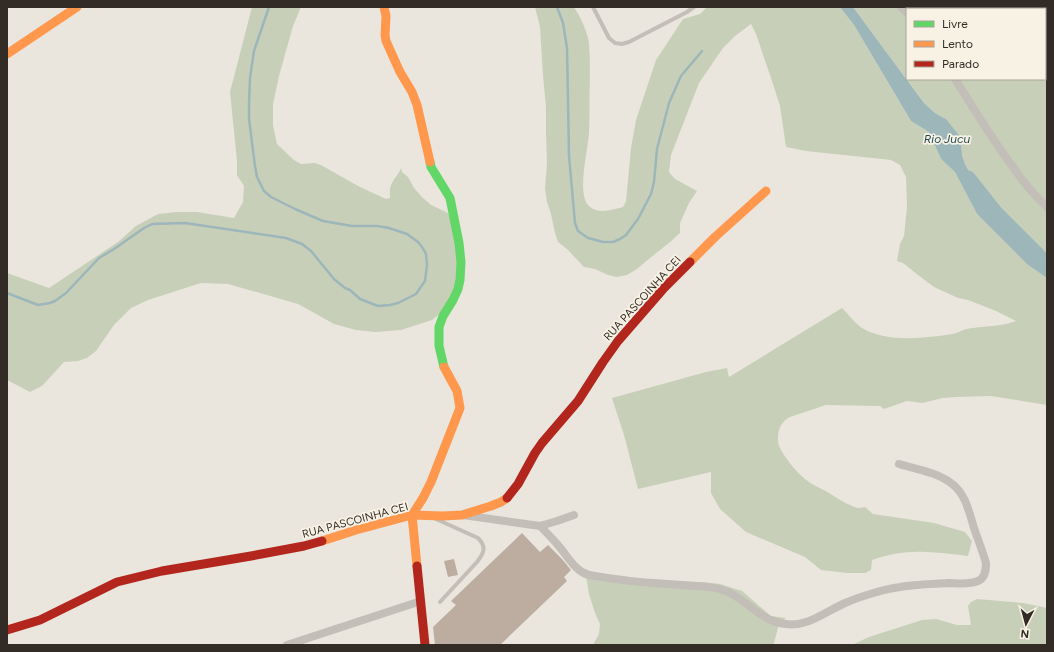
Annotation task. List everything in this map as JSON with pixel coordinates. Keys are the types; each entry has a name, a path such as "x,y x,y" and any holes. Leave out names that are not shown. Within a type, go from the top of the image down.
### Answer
{"street":[{"path":"7,54 77,7"},
{"path":"384,7 386,16 386,41 417,105 431,167 448,193 462,257 458,290 441,318 438,326 438,342 442,358 458,393 460,408 431,482 412,515 425,645"},
{"path":"956,80 999,148 1038,200 1047,207"},
{"name":"RUA PASCOINHA CEI","path":"7,630 40,620 117,582 162,571 324,542 356,530 412,515 462,515 501,502 507,498 518,484 542,443 578,401 618,340 664,288 715,237 766,190"},
{"path":"540,526 557,543 576,568 582,573 593,576 647,583 698,586 723,590 732,594 756,613 765,618 774,622 786,624 808,622 844,603 899,587 945,583 972,583 979,581 984,577 986,563 965,499 951,483 938,476 899,464"},
{"path":"462,515 540,526 574,515"},
{"path":"287,645 421,601"}],"lane":[{"path":"593,7 609,38 615,43 622,44 629,42 694,7"},
{"path":"429,516 478,538 483,543 484,549 482,556 440,602"}],"green space":[{"path":"252,7 301,7 293,26 273,104 273,125 277,144 294,160 301,164 315,163 321,165 358,186 386,199 390,198 391,185 401,168 402,172 408,177 414,188 422,197 431,205 448,213 451,219 461,275 442,312 432,320 401,330 375,332 356,330 334,324 298,304 228,284 201,283 148,300 131,308 114,325 96,351 87,358 78,361 64,362 42,386 30,392 7,380 7,273 49,288 118,242 136,226 158,214 197,212 234,218 243,202 244,186 237,175 230,92"},
{"path":"535,7 574,7 588,38 590,57 589,133 583,191 588,205 596,210 605,211 623,207 626,201 631,148 636,120 656,60 683,19 700,14 707,7 840,7 854,25 911,121 929,132 941,159 955,172 977,214 1028,265 1047,278 1047,405 991,396 943,398 922,403 907,401 884,409 880,406 826,405 786,419 779,430 779,444 788,461 802,476 811,483 856,508 865,507 873,514 934,523 965,532 972,541 968,556 933,552 907,552 892,554 872,560 871,570 865,573 847,573 821,570 805,557 746,532 720,509 711,493 711,472 638,489 624,435 612,398 706,372 727,368 729,377 842,308 862,328 872,333 894,338 942,336 968,329 1000,325 1016,321 996,311 968,300 958,298 934,287 903,263 897,261 900,244 904,236 907,207 906,177 900,165 891,160 806,151 786,147 780,106 756,34 751,24 735,36 723,48 699,83 671,155 669,172 675,179 697,191 689,203 680,223 680,233 637,269 627,275 617,277 595,269 584,267 558,242 547,202 545,189 547,163 546,107 540,27"},
{"path":"853,7 1047,7 1047,257 1019,238 998,221 987,208 965,164 962,155 961,142 946,119 935,113 924,103 907,80 1046,80 1046,8 906,8 906,79"},
{"path":"585,569 601,575 649,581 703,582 720,584 742,591 771,616 786,618 779,624 774,645 593,645 599,634 600,624 589,594"},
{"path":"977,599 1023,603 1047,608 1047,645 852,645 869,637 922,620 936,619 957,625 971,625 968,606 971,602"}],"water":[{"name":"Rio Jucu","path":"840,7 853,7 924,103 935,113 946,119 958,134 965,164 987,208 998,221 1019,238 1047,257 1047,278 1028,265 977,214 955,172 941,159 929,132 911,121 854,25"}],"building":[{"path":"522,533 540,552 548,545 562,559 571,570 564,577 567,581 500,645 435,645 433,627 456,605 451,601"},
{"path":"454,559 458,575 448,577 444,561"}],"waterway":[{"path":"7,293 38,305 50,303 66,293 99,258 144,228 152,224 185,223 286,238 302,244 311,251 334,279 345,288 350,290 360,299 378,306 398,303 416,294 425,281 427,265 426,254 418,242 407,234 377,226 352,226 323,221 271,197 264,191 257,177 255,166 249,119 249,103 250,78 254,51 269,7"},
{"path":"557,7 563,23 567,48 569,156 575,223 578,231 588,238 603,242 613,242 626,235 638,219 651,194 654,182 657,149 669,103 681,76 702,51"},
{"name":"Rio Jucu","path":"968,178 995,212 1047,264"}],"traffic: fast":[{"path":"430,162 431,167 450,198 459,243 461,262 458,289 443,316 439,327 439,346 444,367"}],"traffic: slow":[{"path":"7,54 77,7"},
{"path":"384,7 386,16 386,41 417,105 430,162"},
{"path":"690,262 715,237 766,191"},
{"path":"417,566 412,515 431,482 460,408 457,391 444,367"},
{"path":"322,541 412,515 462,515 491,506 507,498"}],"traffic: jam":[{"path":"507,498 518,484 542,443 578,401 618,341 664,288 690,262"},
{"path":"7,630 40,620 117,582 162,571 251,556 322,541"},
{"path":"417,566 425,645"}]}
